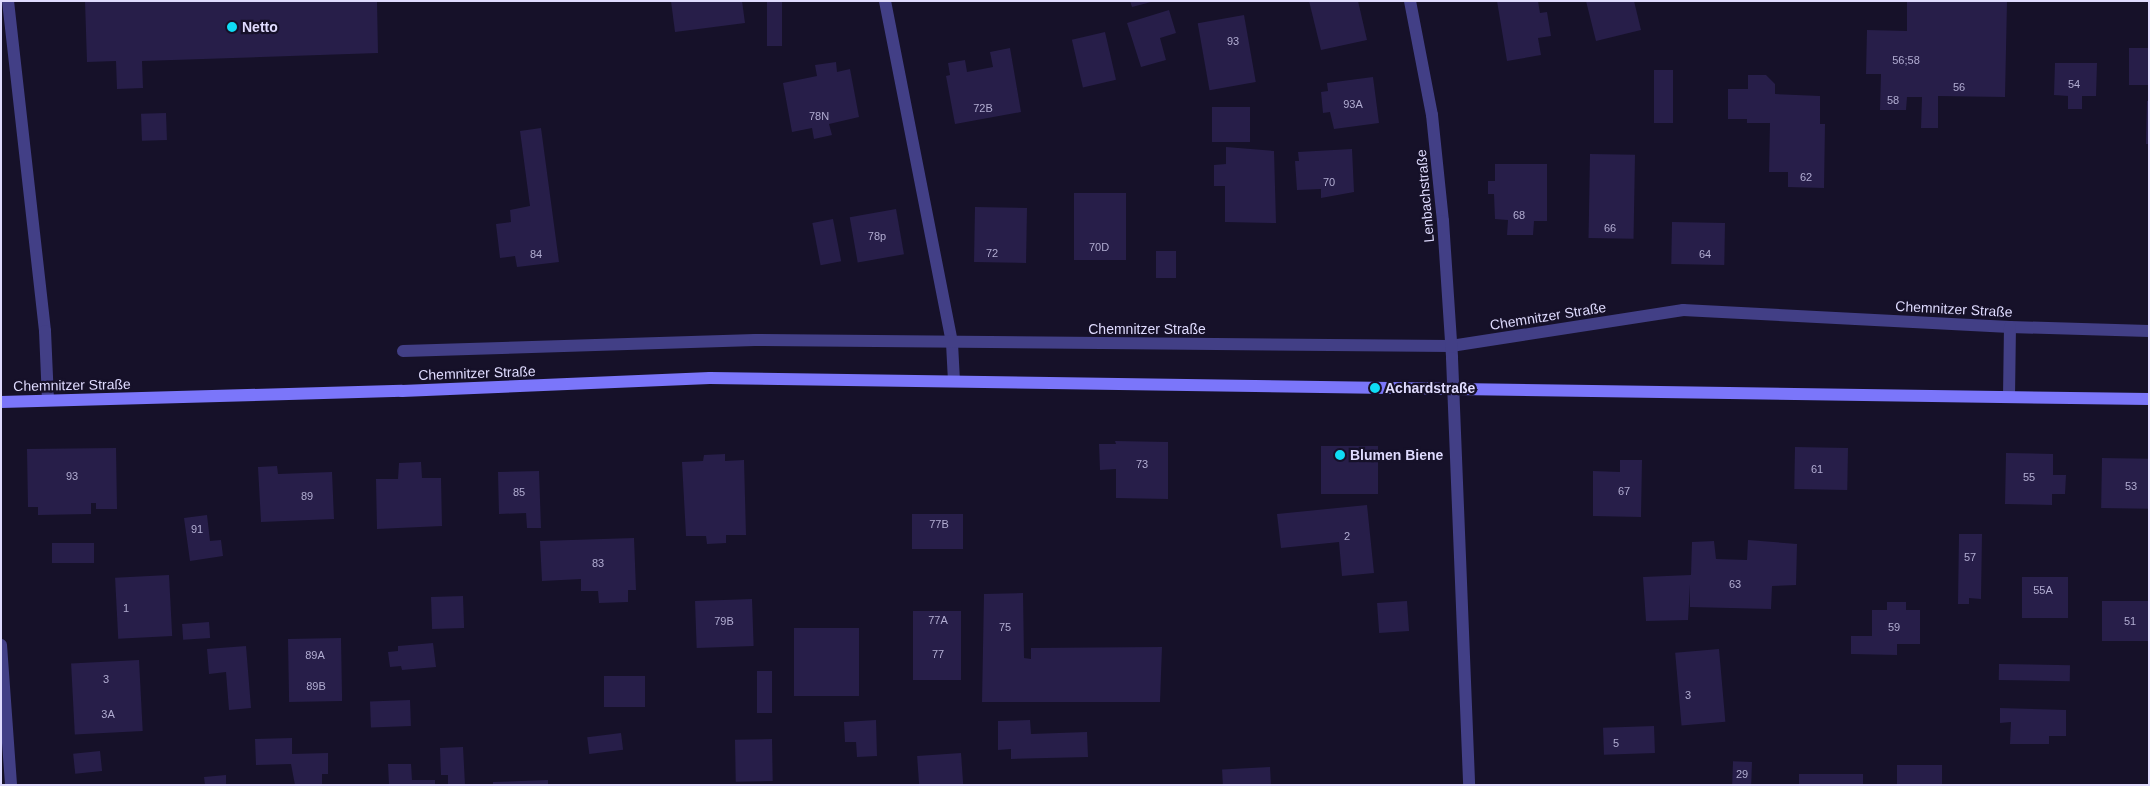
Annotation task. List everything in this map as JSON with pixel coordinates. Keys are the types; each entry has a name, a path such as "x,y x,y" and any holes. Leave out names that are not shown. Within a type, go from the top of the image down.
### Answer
{"main road":[{"name":"Chemnitzer Straße","path":"1,402 182,398 710,378 954,380 1453,390 2149,399"}],"street":[{"path":"8,1 44,331 48,400"},
{"path":"885,1 952,343 954,380"},
{"name":"Lenbachstraße","path":"1410,1 1432,115 1453,390"},
{"name":"Chemnitzer Straße","path":"403,352 755,340 1451,346 1683,310 2010,327 2149,331"},
{"path":"2009,397 2010,327"},
{"path":"1453,390 1470,785"},
{"path":"1,645 11,785"}],"building":[{"name":"Netto","path":"85,1 377,1 378,53 142,61 143,88 117,89 116,61 87,62"},
{"path":"671,1 742,1 745,23 675,32"},
{"path":"767,1 782,1 782,46 767,46"},
{"path":"1130,1 1151,1 1151,2 1132,7"},
{"path":"1309,1 1358,1 1367,40 1321,50"},
{"path":"1497,1 1538,1 1540,13 1547,12 1551,36 1538,38 1541,55 1507,61"},
{"path":"1586,1 1634,1 1641,30 1596,41"},
{"path":"1907,1 2007,1 2005,97 1938,96 1938,128 1921,128 1922,97 1907,97 1906,110 1880,110 1881,74 1866,74 1867,30 1907,31"},
{"path":"1169,10 1176,33 1160,38 1166,60 1141,67 1127,23"},
{"path":"1244,15 1256,82 1210,90 1198,23"},
{"path":"1105,32 1116,80 1083,87 1072,40"},
{"path":"1010,48 1021,112 955,124 946,76 950,75 948,63 965,60 967,72 993,67 990,52"},
{"path":"2129,48 2149,48 2149,85 2129,85"},
{"path":"836,62 837,72 850,69 859,117 829,124 832,135 814,139 812,128 792,132 783,83 817,76 815,65"},
{"path":"2055,63 2097,63 2096,96 2082,96 2082,109 2068,109 2068,96 2054,95"},
{"path":"1654,70 1673,70 1673,123 1654,123"},
{"path":"1748,75 1766,75 1775,84 1775,94 1820,96 1820,124 1825,124 1824,188 1788,187 1788,172 1769,172 1770,123 1747,123 1747,119 1728,119 1728,89 1748,89"},
{"path":"1373,77 1379,123 1334,129 1330,112 1323,113 1321,92 1328,91 1327,83"},
{"path":"2147,101 2149,101 2149,144 2146,144"},
{"path":"1212,107 1250,107 1250,142 1212,142"},
{"path":"166,113 167,140 142,141 141,114"},
{"path":"541,128 559,262 517,267 515,256 500,258 496,224 511,222 510,210 530,206 520,131"},
{"path":"1226,147 1274,151 1276,223 1225,222 1225,186 1214,186 1214,165 1226,164"},
{"path":"1352,149 1354,192 1321,198 1321,189 1297,190 1295,161 1299,161 1298,152"},
{"path":"1590,154 1635,155 1634,239 1589,238"},
{"path":"1495,164 1547,164 1547,221 1534,221 1533,235 1507,235 1508,220 1495,219 1494,194 1488,194 1488,181 1495,181"},
{"path":"1074,193 1126,193 1126,260 1074,260"},
{"path":"975,207 1027,208 1026,263 974,262"},
{"path":"896,209 904,254 858,262 850,217"},
{"path":"833,219 841,261 821,265 812,223"},
{"path":"1672,222 1725,223 1724,265 1671,264"},
{"path":"1156,251 1176,251 1176,278 1156,278"},
{"path":"1115,441 1168,442 1168,499 1116,498 1116,469 1100,470 1099,444 1116,444"},
{"path":"1321,446 1378,446 1378,494 1321,494"},
{"path":"1795,447 1848,448 1847,490 1794,489"},
{"path":"116,448 117,509 96,509 96,503 91,503 91,514 38,515 38,507 28,507 27,449"},
{"path":"2006,453 2053,454 2053,475 2066,475 2065,494 2052,494 2052,505 2005,504"},
{"path":"725,454 725,461 744,460 746,535 726,535 726,543 707,544 706,536 686,536 682,462 703,461 704,455"},
{"path":"2102,458 2149,459 2148,509 2101,508"},
{"path":"1620,460 1642,460 1641,517 1593,516 1593,471 1620,472"},
{"path":"421,462 422,478 441,478 442,526 377,529 376,479 398,479 399,463"},
{"path":"277,466 278,474 332,472 334,519 261,522 258,467"},
{"path":"539,471 541,528 527,528 526,513 499,514 498,472"},
{"path":"1367,505 1374,573 1342,576 1339,542 1281,548 1277,514"},
{"path":"912,514 963,514 963,549 912,549"},
{"path":"207,515 210,541 221,540 223,556 190,561 184,518"},
{"path":"1959,534 1982,534 1981,599 1969,598 1969,604 1958,604"},
{"path":"634,538 636,590 628,590 628,602 599,603 598,591 581,591 581,579 542,581 540,541"},
{"path":"1748,540 1797,544 1796,585 1772,586 1771,609 1690,607 1690,585 1688,620 1646,621 1643,577 1691,575 1692,542 1714,541 1716,559 1747,560"},
{"path":"52,543 94,543 94,563 52,563"},
{"path":"169,575 172,636 118,639 115,578"},
{"path":"2022,577 2068,577 2068,618 2022,618"},
{"path":"1023,593 1024,658 1031,659 1031,648 1162,647 1160,702 982,702 984,594"},
{"path":"463,596 464,628 432,629 431,597"},
{"path":"752,599 754,646 697,648 695,601"},
{"path":"1407,601 1409,631 1379,633 1377,603"},
{"path":"2102,601 2149,601 2149,641 2102,641"},
{"path":"1887,602 1906,602 1906,610 1920,610 1920,644 1897,644 1897,655 1851,654 1851,636 1872,636 1872,610 1887,610"},
{"path":"913,611 961,611 961,680 913,680"},
{"path":"209,622 210,638 183,640 182,624"},
{"path":"794,628 859,628 859,696 794,696"},
{"path":"341,638 342,701 289,702 288,639"},
{"path":"433,643 436,667 402,670 401,666 390,667 388,652 398,651 398,646"},
{"path":"246,646 251,708 229,710 226,672 209,674 207,649"},
{"path":"1719,649 1725,722 1682,726 1675,653"},
{"path":"139,660 143,731 75,734 71,664"},
{"path":"1999,664 2070,665 2070,681 1999,680"},
{"path":"757,671 772,671 772,713 757,713"},
{"path":"604,676 645,676 645,707 604,707"},
{"path":"410,700 411,726 371,727 370,701"},
{"path":"2000,708 2066,710 2066,736 2049,736 2049,744 2010,744 2011,722 2000,723"},
{"path":"876,720 877,756 857,757 856,742 845,742 844,722"},
{"path":"1030,720 1031,734 1087,732 1088,757 1011,759 1011,749 998,750 998,721"},
{"path":"1654,726 1655,753 1604,755 1603,728"},
{"path":"621,733 623,750 589,754 587,737"},
{"path":"292,738 292,754 328,753 328,774 322,774 322,785 295,785 291,764 256,765 255,739"},
{"path":"772,739 773,781 736,782 735,740"},
{"path":"463,747 465,785 448,785 448,775 441,775 440,748"},
{"path":"100,751 102,771 75,774 73,754"},
{"path":"961,753 963,785 919,785 917,756"},
{"path":"1733,761 1752,762 1751,785 1732,784"},
{"path":"388,764 411,764 412,780 435,780 435,785 389,785"},
{"path":"1897,765 1942,765 1942,785 1897,785"},
{"path":"1270,767 1271,785 1223,785 1222,770"},
{"path":"1799,774 1863,774 1863,785 1799,785"},
{"path":"226,775 226,785 205,785 204,777"},
{"path":"548,780 548,785 493,785 493,782"}],"place":[{"name":"Netto","path":"232,27"},
{"name":"Achardstraße","path":"1375,388"},
{"name":"Blumen Biene","path":"1340,455"}]}
